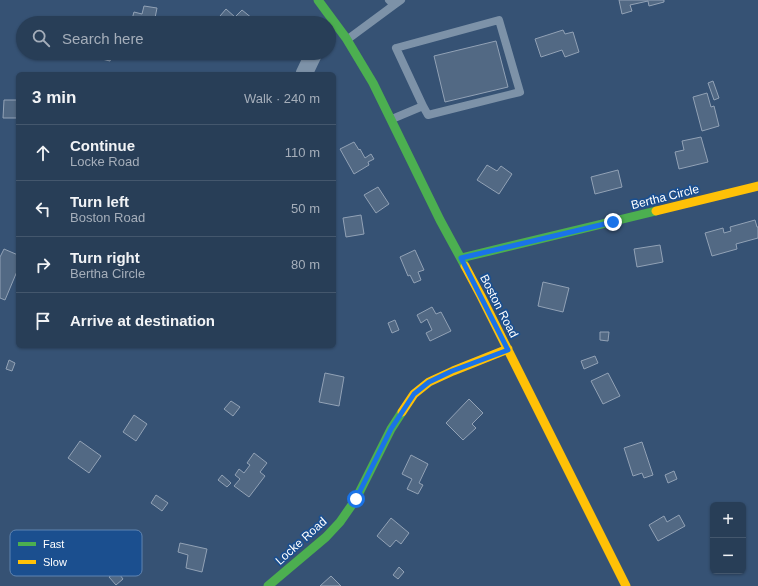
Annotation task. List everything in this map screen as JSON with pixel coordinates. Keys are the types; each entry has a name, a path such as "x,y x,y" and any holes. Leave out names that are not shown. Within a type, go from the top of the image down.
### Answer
{"main road":[{"name":"Boston Road","path":"318,0 326,16"},
{"name":"Boston Road","path":"336,29 347,39 374,83 440,220 508,350 626,586"},
{"name":"Bertha Circle","path":"461,258 758,186"},
{"name":"Locke Road","path":"268,586 326,537 340,522 356,499 391,429 414,394 429,382 441,376 508,350"}],"street":[{"path":"305,72 311,60"}],"lane":[{"path":"347,39 394,2"},
{"path":"499,20 520,92 428,115 423,106 396,48 499,20"},
{"path":"391,119 423,106"}],"building":[{"path":"619,0 664,0 664,2 649,6 648,1 630,5 632,11 622,14"},
{"path":"144,6 157,8 155,16 133,16 134,12 142,14"},
{"path":"226,9 234,16 220,16"},
{"path":"242,10 249,16 236,16"},
{"path":"563,30 565,34 573,32 579,52 565,57 562,50 541,57 535,39"},
{"path":"496,41 508,87 445,102 434,56"},
{"path":"713,81 719,98 714,100 708,83"},
{"path":"707,93 711,107 714,106 719,126 702,131 693,97"},
{"path":"4,100 16,100 16,118 3,118"},
{"path":"701,137 708,162 679,169 675,152 684,150 682,141"},
{"path":"354,142 365,158 371,154 374,159 368,162 369,165 354,174 340,149"},
{"path":"487,165 497,171 501,166 512,174 499,194 477,180"},
{"path":"618,170 622,187 595,194 591,177"},
{"path":"378,187 389,204 376,213 364,195"},
{"path":"361,215 364,234 346,237 343,218"},
{"path":"755,220 758,227 758,238 736,244 737,249 712,256 705,233 723,228 724,233 731,231 730,227"},
{"path":"660,245 663,262 637,267 634,249"},
{"path":"4,249 16,254 16,274 5,300 0,298 0,257"},
{"path":"415,250 424,270 418,272 421,280 414,283 410,275 408,276 400,257"},
{"path":"543,282 569,288 563,312 538,306"},
{"path":"432,307 436,314 441,312 451,331 430,341 426,333 432,330 427,319 421,323 417,315"},
{"path":"395,320 399,330 392,333 388,323"},
{"path":"600,332 609,332 608,341 600,340"},
{"path":"595,356 598,363 584,369 581,361"},
{"path":"9,360 15,363 12,371 6,369"},
{"path":"325,373 344,377 339,406 319,402"},
{"path":"608,373 620,396 603,404 591,381"},
{"path":"469,399 483,413 472,424 476,428 463,440 446,423"},
{"path":"231,401 240,407 233,416 224,409"},
{"path":"134,415 147,424 136,441 123,432"},
{"path":"80,441 101,456 89,473 68,458"},
{"path":"642,442 653,475 644,478 642,473 633,476 624,448"},
{"path":"254,453 267,463 260,472 265,476 249,497 234,486 240,479 235,475 239,469 244,473 250,465 247,463"},
{"path":"411,455 428,464 419,483 423,485 418,494 407,489 412,479 402,474"},
{"path":"674,471 677,479 668,483 665,475"},
{"path":"222,475 231,483 227,487 218,480"},
{"path":"156,495 168,503 162,511 151,503"},
{"path":"679,515 685,526 658,541 649,525 664,516 667,522"},
{"path":"391,518 409,533 401,544 396,540 390,547 377,536"},
{"path":"180,543 207,549 202,572 186,568 188,555 178,552"},
{"path":"399,567 404,572 398,579 393,575"},
{"path":"121,576 123,579 116,585 109,577"},
{"path":"331,576 341,586 320,586"}],"traffic: fast":[{"path":"318,0 330,16"},
{"path":"336,24 346,38 373,83 440,220 465,266"},
{"path":"461,258 656,211"},
{"path":"268,586 326,537 340,522 356,499 391,429 402,412"}],"traffic: slow":[{"path":"656,211 758,186"},
{"path":"465,266 626,586"},
{"path":"402,412 414,394 429,382 508,349"}],"route":[{"path":"356,499 391,429 414,394 429,382 452,371 508,350 461,258 613,222"}]}
